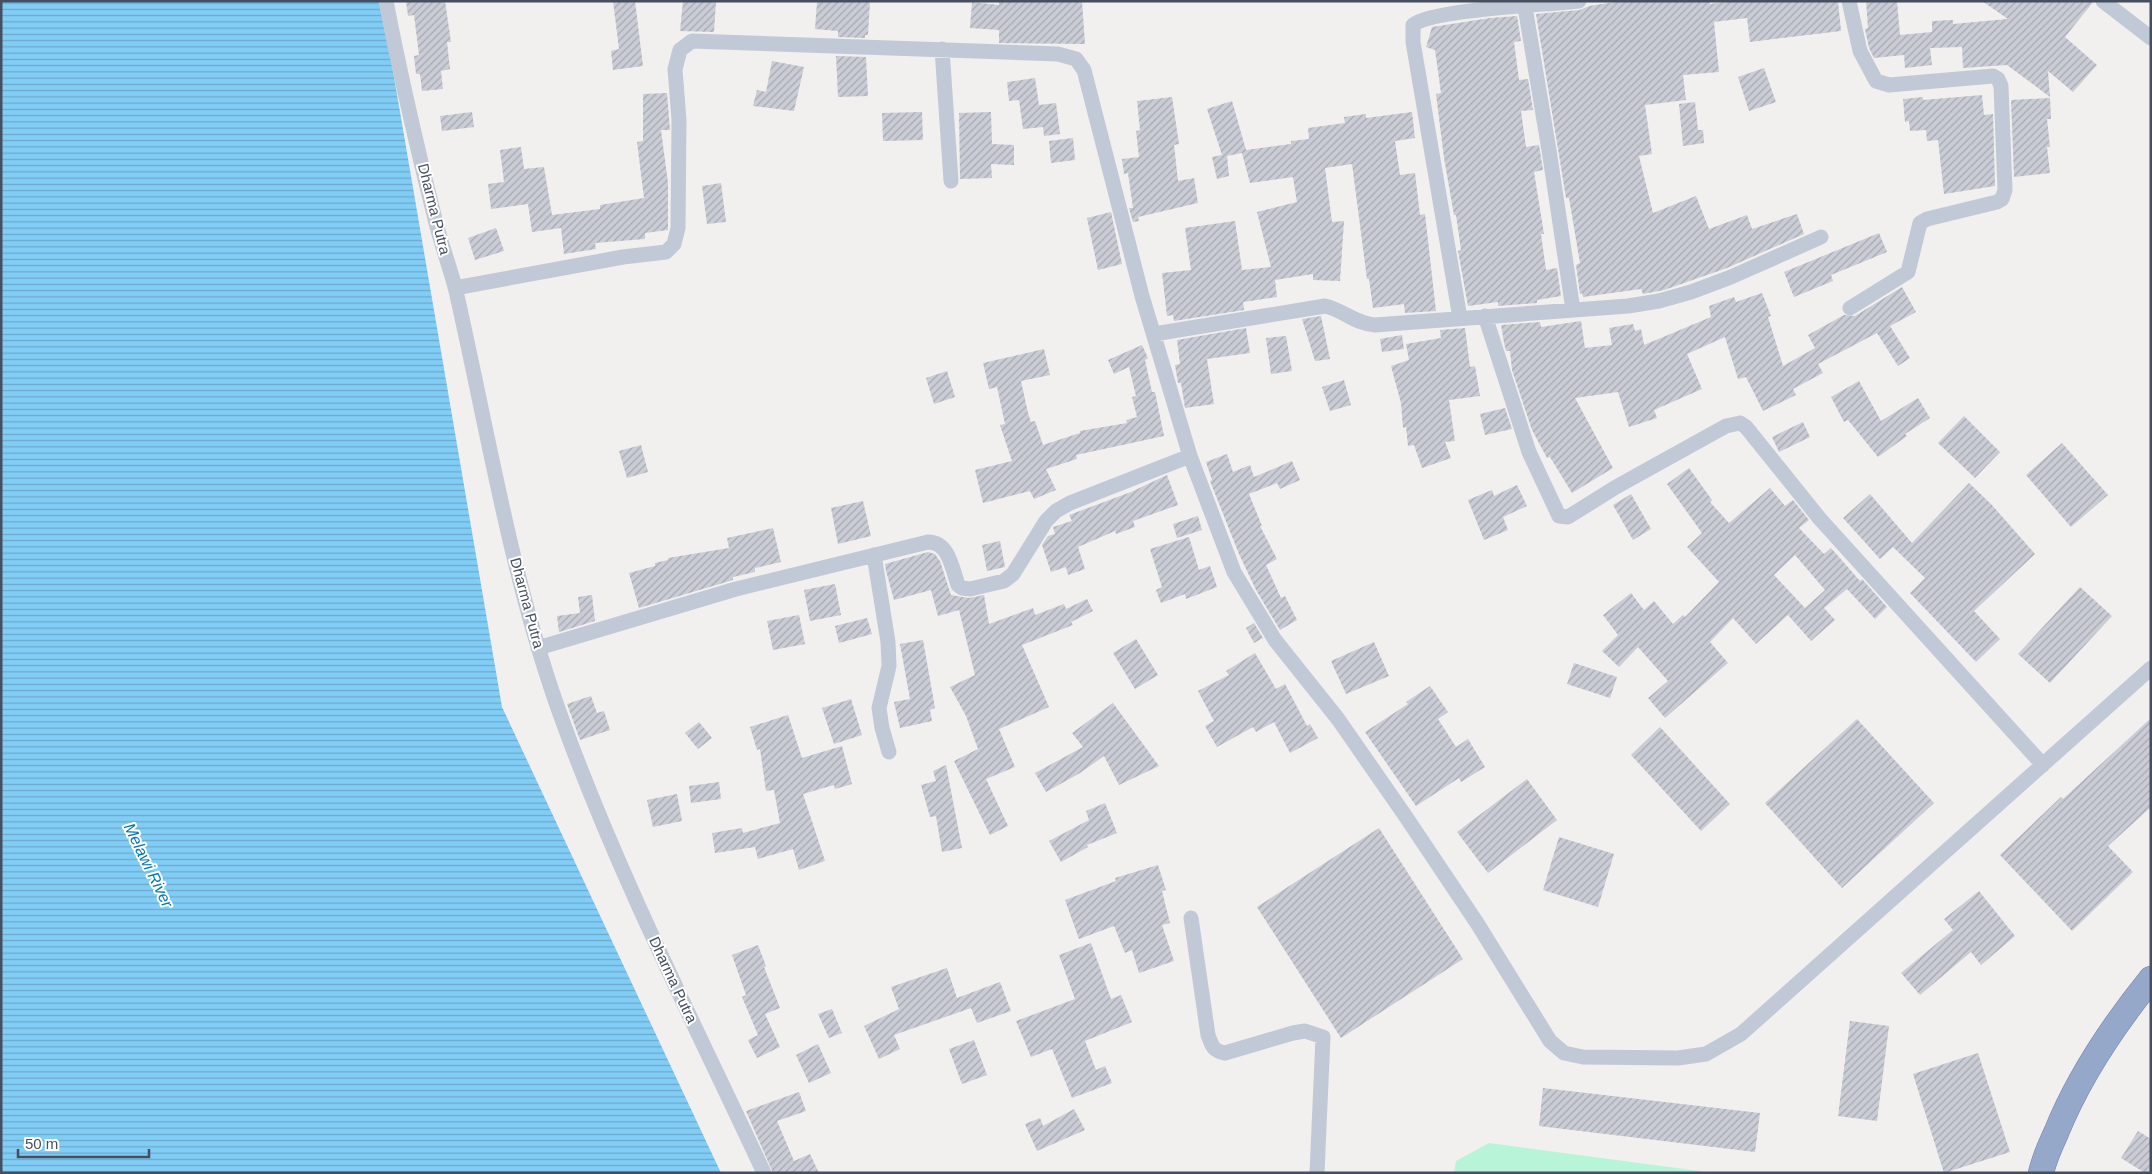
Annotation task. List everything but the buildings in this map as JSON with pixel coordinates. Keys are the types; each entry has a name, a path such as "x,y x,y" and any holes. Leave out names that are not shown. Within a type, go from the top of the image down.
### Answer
{"highway":[{"path":"2041,1173 2065,1110 2094,1054 2121,1015 2151,979"}],"street":[{"name":"Dharma Putra","path":"386,1 400,71 436,222 455,288 507,528 538,648 571,742 658,951 764,1173"},
{"path":"1460,318 1411,31 1413,25 1419,20 1456,7 1525,7 1579,1"},
{"path":"1849,1 1860,51 1876,82 1889,85 1994,76 1998,79 2001,86 2005,190 2002,199 1997,202 1920,223 1908,272 1850,308"},
{"path":"2103,1 2151,38"},
{"path":"1525,7 1551,160 1573,310"},
{"path":"455,288 623,257 666,252 674,244 678,228 679,120 675,69 680,50 685,44 692,41 1058,54 1076,59 1081,65 1140,288 1190,456 1234,572 1275,640 1338,719 1404,814 1477,923 1550,1041 1564,1053 1583,1057 1678,1058 1706,1054 1742,1034 2151,668"},
{"path":"942,49 951,181"},
{"path":"1154,334 1325,306 1367,325 1628,306 1692,292 1821,237"},
{"path":"1485,316 1528,452 1559,516 1568,517 1616,487 1726,426 1740,423 1746,427 1820,519 2043,765"},
{"path":"538,648 736,589 913,544 937,542 945,551 958,585 962,588 970,589 1004,581 1013,574 1046,521 1056,511 1070,503 1190,456"},
{"path":"874,555 888,642 889,666 879,708 882,728 889,752"},
{"path":"1191,918 1208,1035 1216,1052 1225,1053 1305,1031 1323,1037 1317,1173"}],"green space":[{"path":"1489,1143 1714,1173 1454,1173 1456,1161"}],"water":[{"name":"Melawi River","path":"1,1 381,1 502,707 721,1173 1,1173"}]}
